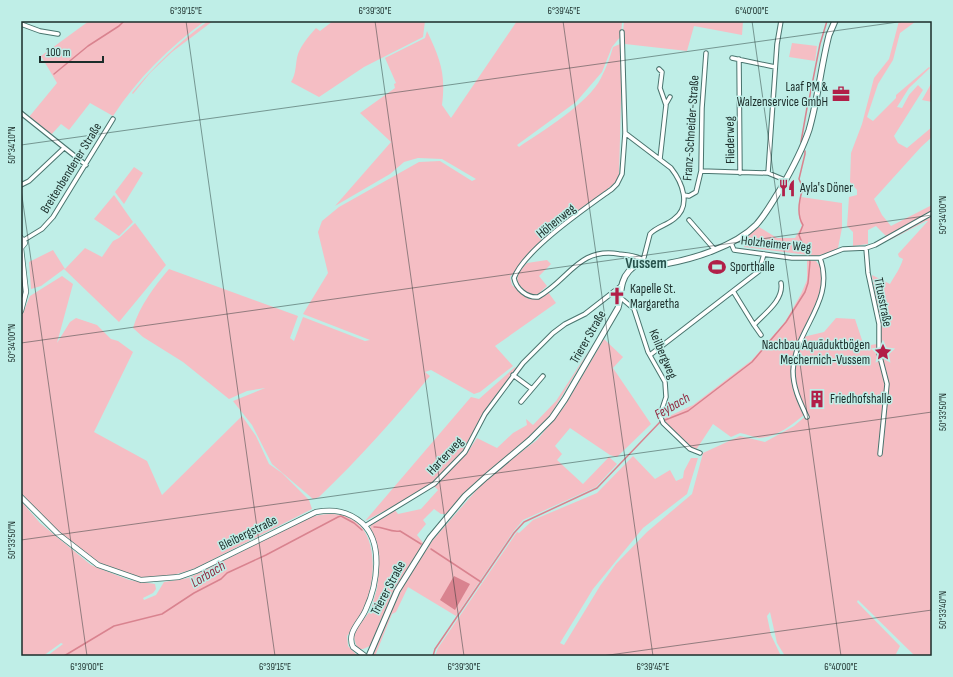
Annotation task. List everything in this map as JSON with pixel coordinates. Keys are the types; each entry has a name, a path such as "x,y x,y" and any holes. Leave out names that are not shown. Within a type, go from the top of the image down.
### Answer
{"main road":[{"path":"621,286 628,272 643,261 667,264 716,250 731,243 756,225 769,208 785,180 802,147 809,129 826,47 835,21"},
{"name":"Trierer Straße","path":"369,656 397,591 430,538 465,496 530,440 552,418 591,355 615,312 621,298 621,286"}],"street":[{"path":"768,173 775,67 781,21"},
{"path":"21,24 40,31 58,34"},
{"name":"Höhenweg","path":"622,32 624,132 622,174 617,184 545,241 522,264 514,278 516,284 522,291 531,297 538,296 589,256 607,252 637,256 643,261"},
{"name":"Franz-Schneider-Straße","path":"684,195 689,196 696,192 701,171 702,107 706,53"},
{"path":"732,58 775,67"},
{"name":"Fliederweg","path":"739,59 740,173"},
{"path":"659,69 662,72 660,88 666,105"},
{"path":"660,159 666,101 670,97"},
{"path":"21,113 86,165"},
{"name":"Breitenbendener Straße","path":"22,239 35,235 48,224 86,165 113,119"},
{"path":"624,132 660,159 676,176 684,195 683,209 675,219 650,234 643,261"},
{"path":"21,185 29,181 64,148"},
{"path":"701,171 768,173 785,180"},
{"name":"Holzheimer Weg","path":"731,243 734,250 806,258 820,258 843,249 866,248 882,241 932,213"},
{"path":"689,220 716,250"},
{"path":"21,311 26,292 26,277 21,248 24,245 22,239"},
{"name":"Titusstraße","path":"866,248 868,274 880,324 878,353 887,384 880,454"},
{"path":"650,355 759,271 764,254"},
{"path":"807,417 797,395 793,371 799,342 822,296 823,267 820,258"},
{"path":"754,325 778,299 782,291 781,283"},
{"name":"Harterweg","path":"365,526 434,484 460,458 474,438 483,417 513,375 553,333 565,324 586,314 621,286"},
{"path":"733,291 760,335"},
{"name":"Keilbergweg","path":"621,298 634,309 650,355 660,371 667,390 660,415 663,423 690,449 700,453"},
{"path":"513,375 532,389"},
{"path":"521,402 543,376"},
{"name":"Bleibergstraße","path":"21,497 58,534 98,565 141,580 159,580 179,577 196,571 316,512 338,510 356,518 365,526 375,544 377,553 376,568 367,608 352,631 351,639 353,647 365,656"}],"shaded area":[{"path":"89,21 205,21 191,31 154,64 143,76 113,116 90,103 69,130 61,124 51,135 29,117 57,83 41,56"},
{"path":"208,21 213,21 172,52 150,73 133,94 132,93 149,73 167,55"},
{"path":"333,21 425,21 423,37 364,67 319,97 291,82 294,75 298,54 308,37 316,28 320,31"},
{"path":"517,21 622,21 621,36 612,47 602,72 576,102 517,145 519,147 552,125 586,98 601,78 613,47 620,44 622,63 619,176 615,183 534,249 510,277 512,285 529,299 538,299 548,292 556,303 495,346 513,366 480,392 474,394 431,370 425,372 430,376 390,423 334,483 319,497 313,499 272,464 252,425 233,401 265,388 247,391 229,399 183,362 143,337 133,328 139,312 148,297 169,269 298,316 290,338 294,341 303,317 365,341 370,340 303,314 328,273 318,232 322,221 339,207 419,162 440,161 472,181 476,179 442,159 418,158 404,162 390,174 335,206 391,142 360,113 395,88 394,84 396,83 385,58 425,38 427,31 441,66 443,84 442,105 451,118"},
{"path":"624,21 743,21 742,35 694,26 687,51 625,44 623,32"},
{"path":"899,21 915,22 900,33 893,60 878,84 867,117 873,121 896,98 896,95 929,67 930,68 909,88 897,107 902,108 909,95 918,85 923,90 894,136 898,143 907,148 932,127 932,137 921,147 874,199 882,215 891,226 932,205 932,656 915,656 858,600 857,602 900,646 895,656 785,656 777,643 770,612 767,616 771,635 781,656 435,656 438,648 517,532 519,533 533,520 597,493 633,456 655,479 670,470 676,481 683,478 684,471 691,458 698,458 687,494 643,528 593,589 560,643 564,645 600,586 616,564 647,532 692,494 703,453 740,436 765,442 794,426 807,415 796,385 795,377 795,369 803,337 824,332 836,318 855,319 864,346 877,344 878,315 872,275 890,284 903,259 899,257 898,254 928,221 890,240 876,226 868,230 868,244 853,246 853,232 847,226 849,197 857,195 857,190 850,182 851,153 862,124 874,78 889,59"},
{"path":"792,43 817,46 815,61 789,57"},
{"path":"932,82 932,102 922,100"},
{"path":"134,167 143,173 124,204 115,192"},
{"path":"114,195 133,222 119,236 94,219"},
{"path":"801,197 842,203 842,228 838,248 828,253 816,256 744,247 745,238 759,227 777,238 795,238 802,226 799,211"},
{"path":"135,223 166,265 119,322 64,269 41,286 31,289 29,262 53,250 65,269 85,248 102,257 113,241 119,238"},
{"path":"547,260 551,264 539,276 547,286 537,295 530,295 517,283 518,273 527,263"},
{"path":"807,260 816,261 821,268 821,296 798,341 792,362 793,390 804,415 783,430 771,436 759,438 740,433 731,437 713,424 696,450 673,432 665,424 663,419 693,405 752,360 785,322 801,294 807,280"},
{"path":"62,276 73,284 57,343 70,322 76,318 97,325 111,339 118,341 133,352 94,432 147,461 162,495 242,416 256,436 269,464 282,473 309,500 312,509 196,568 182,573 161,577 139,577 122,573 106,566 90,557 74,545 45,519 21,493 21,318 30,296"},
{"path":"604,339 623,357 613,368 651,424 617,457 610,455 570,428 555,446 562,454 557,460 583,484 609,457 617,464 596,487 523,520 513,532 456,616 408,587 396,612 392,614 375,656 371,656 406,581 432,541 487,478 537,440 564,407"},
{"path":"594,343 548,419 529,438 484,475 447,514 441,514 434,509 423,520 426,524 417,535 424,544 394,591 370,646 359,649 356,645 354,637 356,629 371,610 377,588 379,568 378,551 370,529 371,524 395,510 398,514 421,509 438,490 434,486 467,453 477,438 497,448 513,433 527,425 526,419 533,425 556,401"},
{"path":"515,367 516,368 484,412 465,451 432,483 402,502 365,521 471,397 479,399"},
{"path":"21,501 40,523 91,565 129,580 155,584 156,589 153,593 143,598 144,600 156,595 164,582 188,578 310,517 332,514 349,517 361,526 368,540 372,556 370,592 363,613 347,636 348,646 358,656 47,656 63,644 61,643 43,656 21,656"},
{"path":"454,576 470,584 455,610 440,600"}],"waterway":[{"path":"54,74 88,46 119,26 124,21"},
{"name":"Feybach","path":"809,100 820,44 827,21"},
{"name":"Feybach","path":"801,142 808,102"},
{"name":"Feybach","path":"433,656 435,649 514,533 524,522 597,488 660,422 688,411 752,362 786,322 805,292 808,283 810,262 808,249 803,245 799,235 803,225 799,216 799,202 803,188 799,179 805,151"},
{"name":"Lorbach","path":"64,656 114,626 162,614 194,593 221,579 227,573 266,555 338,517 341,516 354,523 362,530"},
{"name":"Lorbach","path":"374,527 400,531 421,544"},
{"name":"Lorbach","path":"431,549 481,582"}],"place":[{"name":"Laaf PM & Walzenservice GmbH","path":"841,94"},
{"name":"Ayla's Döner","path":"787,188"},
{"name":"Sporthalle","path":"717,267"},
{"name":"Kapelle St. Margaretha","path":"617,296"},
{"name":"Nachbau Aquäduktbögen Mechernich-Vussem","path":"883,352"},
{"name":"Friedhofshalle","path":"817,399"}],"district":[{"name":"Vussem","path":"646,263"}]}
